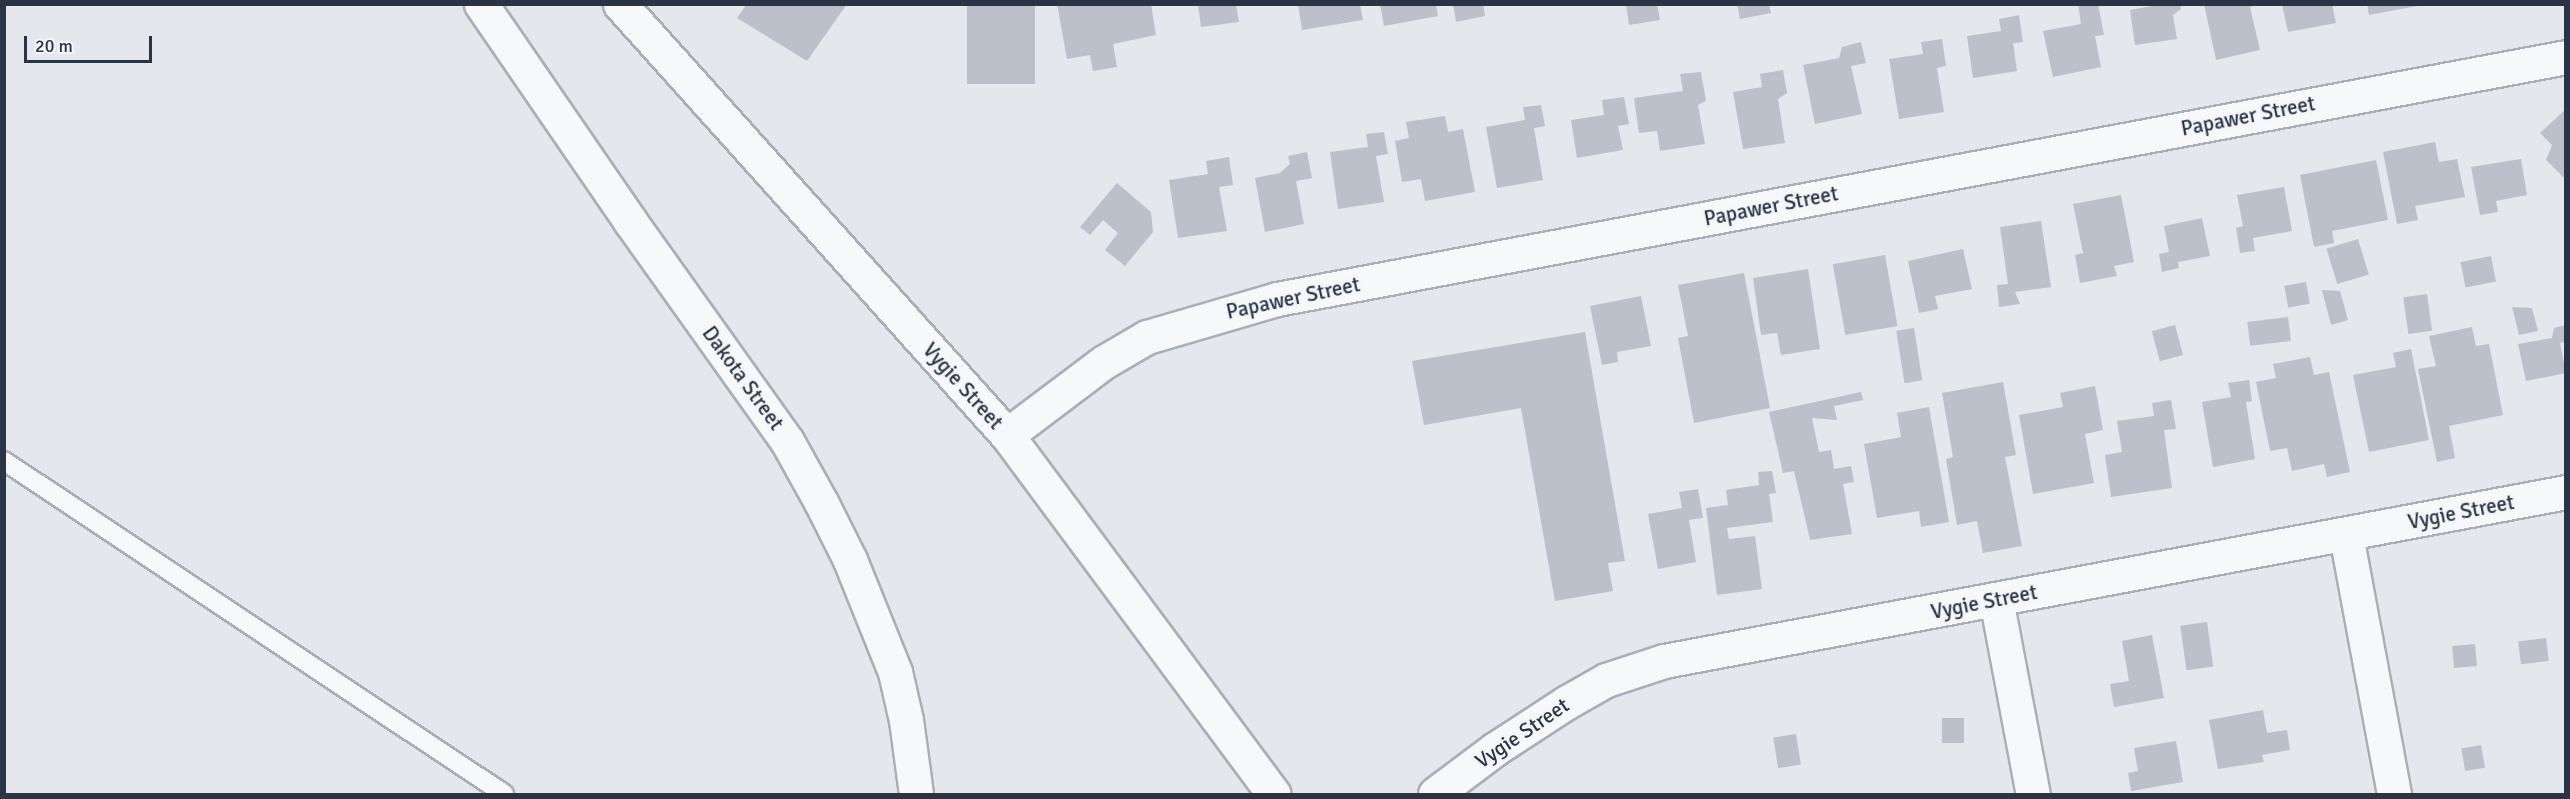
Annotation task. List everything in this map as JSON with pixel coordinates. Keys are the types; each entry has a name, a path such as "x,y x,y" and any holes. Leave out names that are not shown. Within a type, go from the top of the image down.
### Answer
{"street":[{"name":"Dakota Street","path":"481,4 630,221 787,441 821,502 850,560 895,672 906,720 916,795"},
{"name":"Vygie Street","path":"620,4 1007,435 1274,795"},
{"name":"Papawer Street","path":"1007,435 1104,362 1147,337 1277,299 2565,57"},
{"name":"Vygie Street","path":"1435,795 1495,749 1567,702 1606,680 1664,661 2346,535 2565,492"},
{"path":"2346,535 2394,795"},
{"path":"1996,599 2033,795"}],"lane":[{"path":"4,461 504,795"}],"building":[{"path":"747,4 847,4 807,61 737,18"},
{"path":"967,4 1035,4 1035,84 967,84"},
{"path":"1057,4 1151,4 1156,35 1113,44 1117,67 1093,71 1090,55 1067,59"},
{"path":"1198,4 1236,4 1239,22 1201,27"},
{"path":"1298,4 1360,4 1363,20 1302,30"},
{"path":"1380,4 1436,4 1438,16 1384,26"},
{"path":"1453,4 1483,4 1485,16 1456,22"},
{"path":"1626,4 1657,4 1660,20 1629,25"},
{"path":"1737,4 1769,4 1771,13 1740,19"},
{"path":"2078,4 2098,4 2104,35 2095,36 2101,67 2053,77 2043,31 2081,24"},
{"path":"2163,4 2180,4 2181,9 2173,15 2177,39 2135,45 2130,10"},
{"path":"2204,4 2259,4 2250,7 2260,50 2216,60"},
{"path":"2282,4 2332,4 2336,23 2288,32"},
{"path":"2367,4 2417,4 2417,6 2369,15"},
{"path":"2019,15 2023,42 2013,43 2017,71 1973,78 1967,36 2001,31 1999,19"},
{"path":"1942,39 1946,66 1937,68 1944,112 1899,119 1889,59 1923,54 1921,42"},
{"path":"1861,42 1866,63 1851,66 1862,114 1815,124 1803,65 1839,58 1842,47"},
{"path":"1783,70 1787,93 1778,99 1785,143 1743,149 1733,92 1762,87 1760,74"},
{"path":"1701,72 1706,101 1698,105 1705,144 1660,151 1657,131 1639,133 1634,98 1683,91 1680,74"},
{"path":"1624,97 1629,124 1618,126 1623,150 1577,158 1571,120 1604,115 1602,100"},
{"path":"1541,105 1545,126 1534,128 1543,180 1497,188 1486,127 1525,120 1523,107"},
{"path":"2566,109 2566,180 2546,160 2552,145 2540,133"},
{"path":"1445,116 1448,132 1463,129 1475,192 1425,201 1421,179 1402,182 1395,141 1409,138 1406,122"},
{"path":"1384,132 1388,154 1376,156 1384,202 1338,209 1330,152 1368,147 1366,134"},
{"path":"2435,142 2439,162 2457,159 2465,197 2415,206 2418,220 2397,224 2383,152"},
{"path":"1307,152 1312,178 1296,181 1304,224 1265,232 1255,178 1280,173 1290,164 1288,156"},
{"path":"1229,157 1233,185 1219,187 1227,231 1178,238 1169,180 1208,174 1206,161"},
{"path":"2521,159 2527,195 2496,201 2498,212 2480,215 2471,167"},
{"path":"2376,160 2388,220 2332,231 2334,243 2314,247 2300,175"},
{"path":"1117,183 1151,212 1153,232 1125,266 1105,250 1118,233 1103,220 1090,235 1080,227"},
{"path":"2284,187 2292,231 2253,238 2255,251 2240,253 2236,228 2243,226 2237,195"},
{"path":"2121,195 2134,262 2114,266 2117,276 2080,283 2075,255 2083,253 2073,204"},
{"path":"2202,218 2210,256 2178,262 2179,268 2162,272 2159,254 2169,252 2164,226"},
{"path":"2041,221 2051,287 2015,292 2020,304 1999,307 1997,285 2008,284 2000,227"},
{"path":"2358,239 2369,274 2337,284 2326,249"},
{"path":"1963,249 1972,289 1935,296 1938,309 1919,313 1908,261"},
{"path":"1885,255 1898,326 1845,335 1833,264"},
{"path":"2491,256 2496,282 2466,287 2461,262"},
{"path":"1808,269 1820,349 1781,355 1777,333 1761,335 1753,278"},
{"path":"1744,273 1770,408 1694,423 1678,338 1688,336 1678,285"},
{"path":"2306,282 2310,304 2288,307 2284,286"},
{"path":"2322,290 2340,291 2348,320 2331,325"},
{"path":"2427,294 2432,331 2408,334 2403,297"},
{"path":"1641,296 1651,346 1617,352 1618,362 1602,365 1590,306"},
{"path":"2512,307 2532,308 2538,331 2519,335"},
{"path":"2288,317 2291,341 2250,346 2247,322"},
{"path":"2175,325 2183,355 2160,361 2152,331"},
{"path":"2566,325 2566,342 2560,343 2566,373 2526,381 2518,344 2552,338 2554,328"},
{"path":"2472,327 2476,346 2489,344 2503,415 2449,426 2455,458 2437,462 2418,369 2436,366 2429,336"},
{"path":"1914,328 1922,380 1905,383 1896,331"},
{"path":"1585,332 1625,561 1608,563 1613,591 1555,601 1521,408 1424,425 1412,361"},
{"path":"2411,349 2429,440 2369,452 2353,375 2396,367 2393,353"},
{"path":"2310,357 2314,375 2329,372 2350,472 2327,477 2324,464 2292,471 2287,448 2270,451 2256,382 2276,378 2273,364"},
{"path":"2249,380 2252,401 2246,402 2255,459 2213,467 2202,402 2231,397 2228,383"},
{"path":"2003,382 2016,455 2005,457 2022,546 1983,553 1977,521 1957,525 1946,459 1953,457 1942,393"},
{"path":"2095,386 2103,430 2085,434 2094,483 2033,494 2019,415 2063,407 2060,393"},
{"path":"1861,392 1863,400 1834,406 1837,420 1812,418 1819,452 1831,450 1834,469 1851,466 1854,482 1843,484 1852,534 1810,540 1794,471 1783,473 1769,412"},
{"path":"2171,400 2176,429 2164,430 2172,488 2111,497 2105,455 2122,452 2117,421 2154,416 2152,403"},
{"path":"1929,407 1949,522 1921,527 1919,511 1877,518 1864,444 1901,437 1897,413"},
{"path":"1772,471 1776,493 1769,494 1773,522 1727,528 1729,539 1755,536 1762,589 1717,595 1706,508 1728,505 1726,490 1759,485 1758,472"},
{"path":"1698,489 1703,518 1689,520 1696,562 1658,569 1648,514 1682,508 1679,492"},
{"path":"2207,622 2213,667 2187,670 2180,626"},
{"path":"2152,635 2164,698 2114,707 2110,684 2129,681 2122,641"},
{"path":"2546,638 2549,661 2521,664 2518,641"},
{"path":"2475,644 2477,666 2454,668 2452,646"},
{"path":"2263,710 2267,733 2287,730 2290,750 2262,755 2264,762 2218,769 2209,720"},
{"path":"1942,718 1964,718 1964,743 1942,743"},
{"path":"1796,734 1801,765 1778,768 1773,738"},
{"path":"2176,741 2183,782 2131,791 2128,773 2138,771 2134,748"},
{"path":"2481,745 2485,768 2465,771 2461,748"}]}
